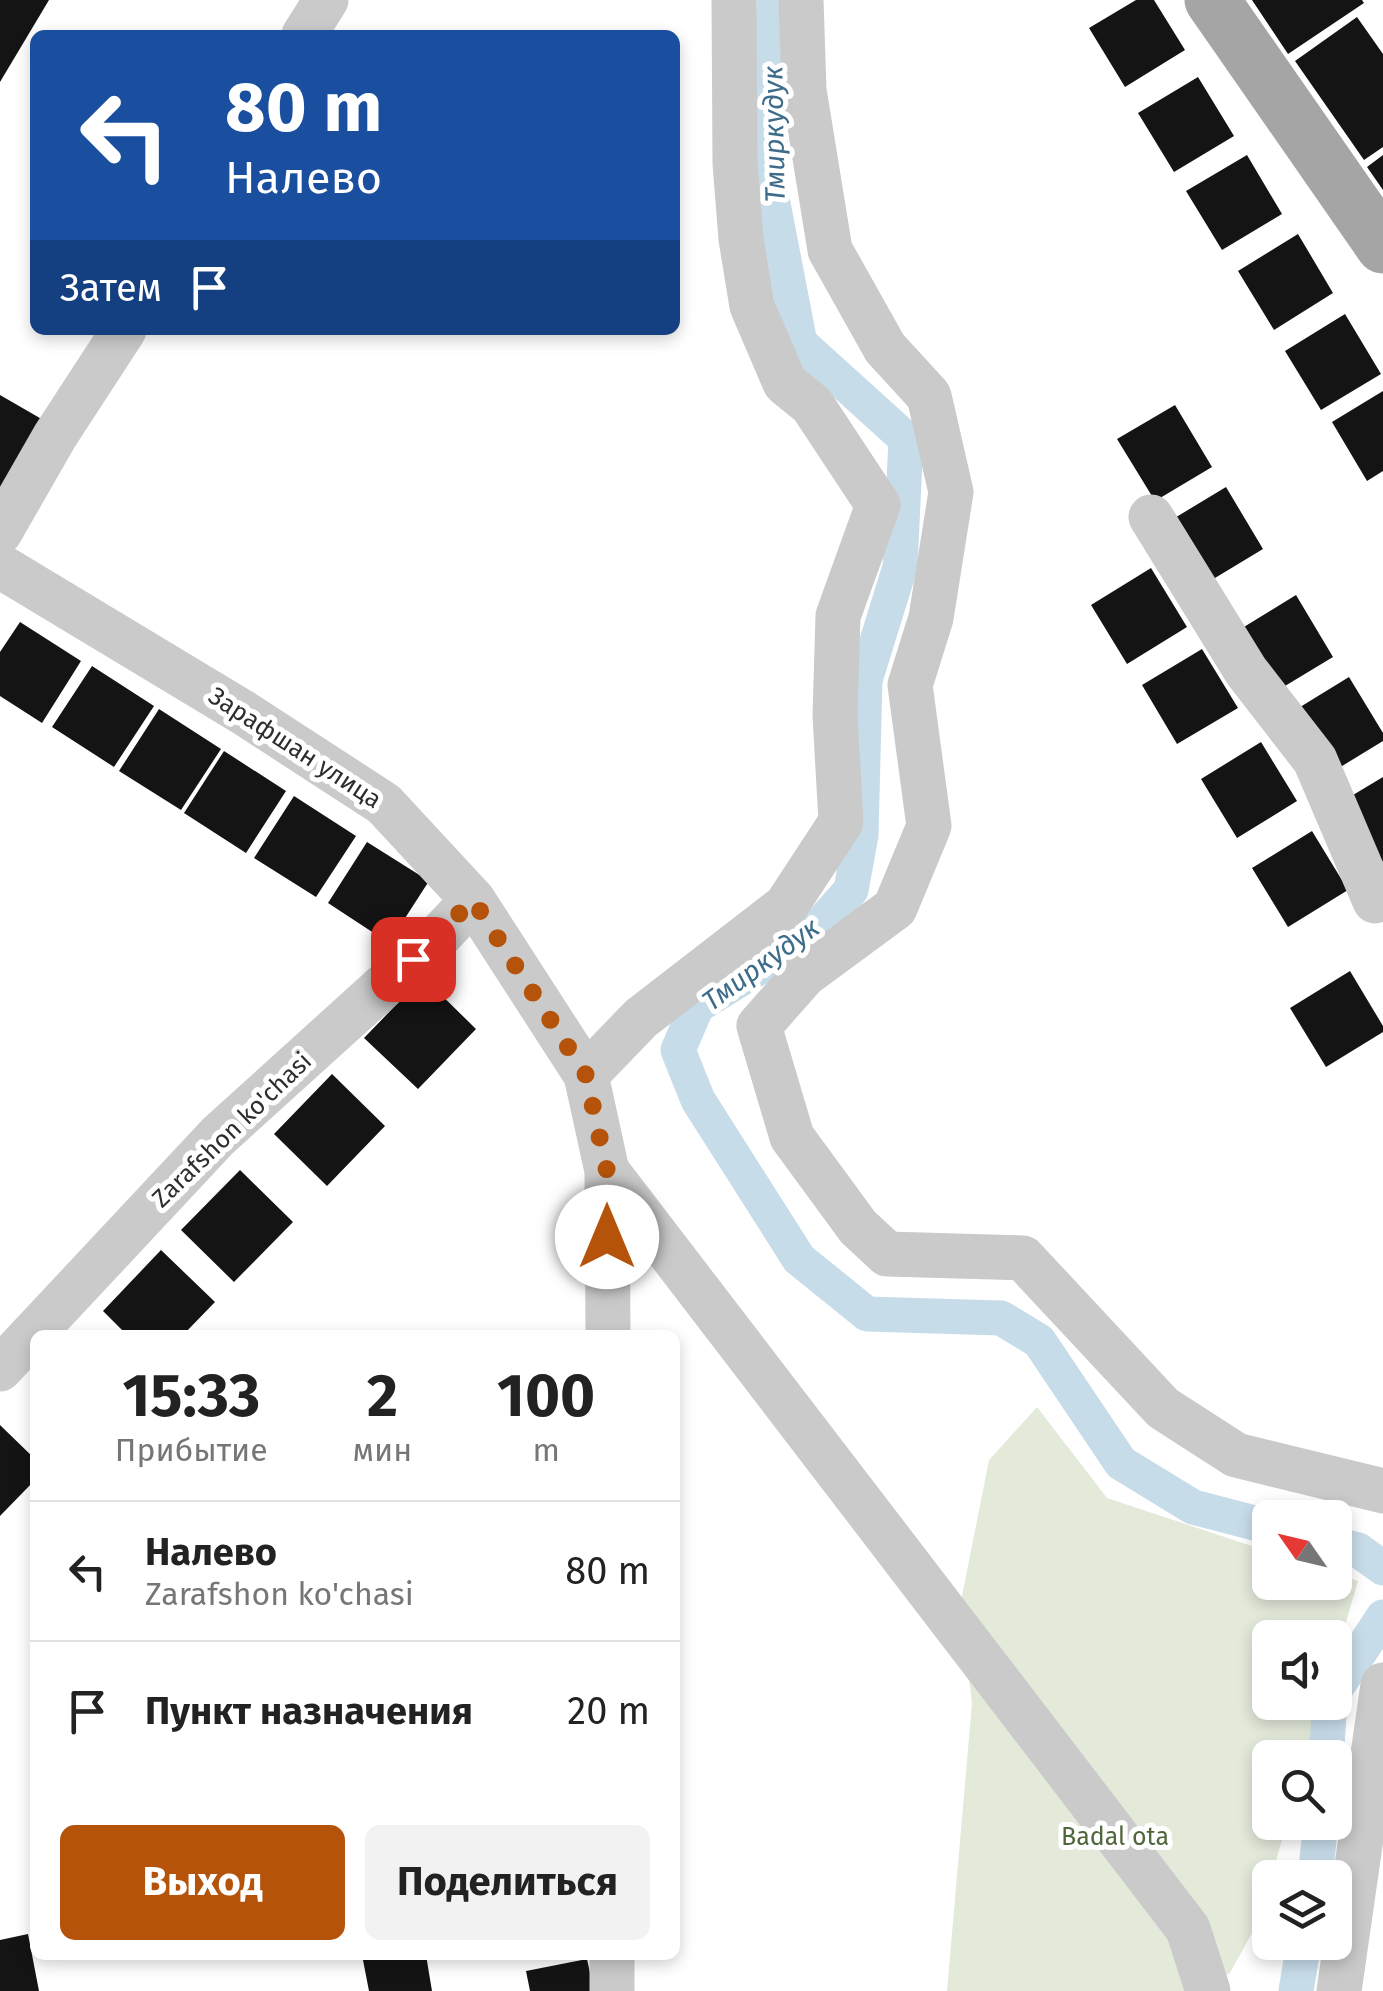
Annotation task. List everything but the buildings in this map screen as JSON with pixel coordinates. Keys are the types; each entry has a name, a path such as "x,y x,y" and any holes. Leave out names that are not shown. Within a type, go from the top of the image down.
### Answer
{"main road":[{"path":"1212,0 1383,246"}],"street":[{"path":"307,30 326,0"},
{"path":"586,1075 641,1018 786,906 842,822 835,715 838,616 878,504 812,405 785,383 752,306 740,239 735,162 734,0"},
{"path":"801,0 804,90 830,250 885,348 930,396 952,492 931,618 910,685 929,826 894,908 804,975 759,1026 792,1137 858,1227 887,1254 1023,1258 1163,1408 1236,1455 1383,1491"},
{"path":"0,532 55,436 121,335"},
{"path":"1151,517 1246,671 1315,760 1380,912"},
{"name":"Зарафшан улица","path":"0,566 244,713 384,804 473,900 586,1075 607,1171 608,1330"},
{"name":"Zarafshon ko'chasi","path":"36,1330 218,1136 441,934 473,900"},
{"path":"607,1171 1188,1929 1208,1991"},
{"name":"Zarafshon ko'chasi","path":"0,1369 30,1337"},
{"path":"1339,1991 1383,1685"},
{"path":"612,1960 612,1991"}],"green space":[{"name":"Badal ota","path":"1037,1407 1107,1498 1252,1546 1252,1600 1352,1600 1352,1579 1358,1581 1347,1620 1252,1620 1252,1720 1318,1720 1311,1740 1252,1740 1252,1840 1282,1840 1276,1860 1252,1860 1252,1933 1230,1973 1189,1991 947,1991 972,1703 960,1606 989,1460"}],"waterway":[{"name":"Тмиркудук","path":"774,0 769,183 800,343 906,439 900,567 865,680 861,835 851,890 811,935 697,1006 678,1050 698,1100 799,1259 867,1314 1001,1318 1039,1341 1121,1463 1193,1507 1252,1522"},
{"name":"Тмиркудук","path":"1352,1548 1383,1568"},
{"name":"Тмиркудук","path":"1352,1664 1383,1617"},
{"name":"Тмиркудук","path":"1327,1740 1329,1720"},
{"name":"Тмиркудук","path":"1317,1860 1319,1840"},
{"name":"Тмиркудук","path":"1296,1991 1301,1960"}],"route":[{"path":"413,959 473,900 586,1075 607,1171 607,1237"}]}
